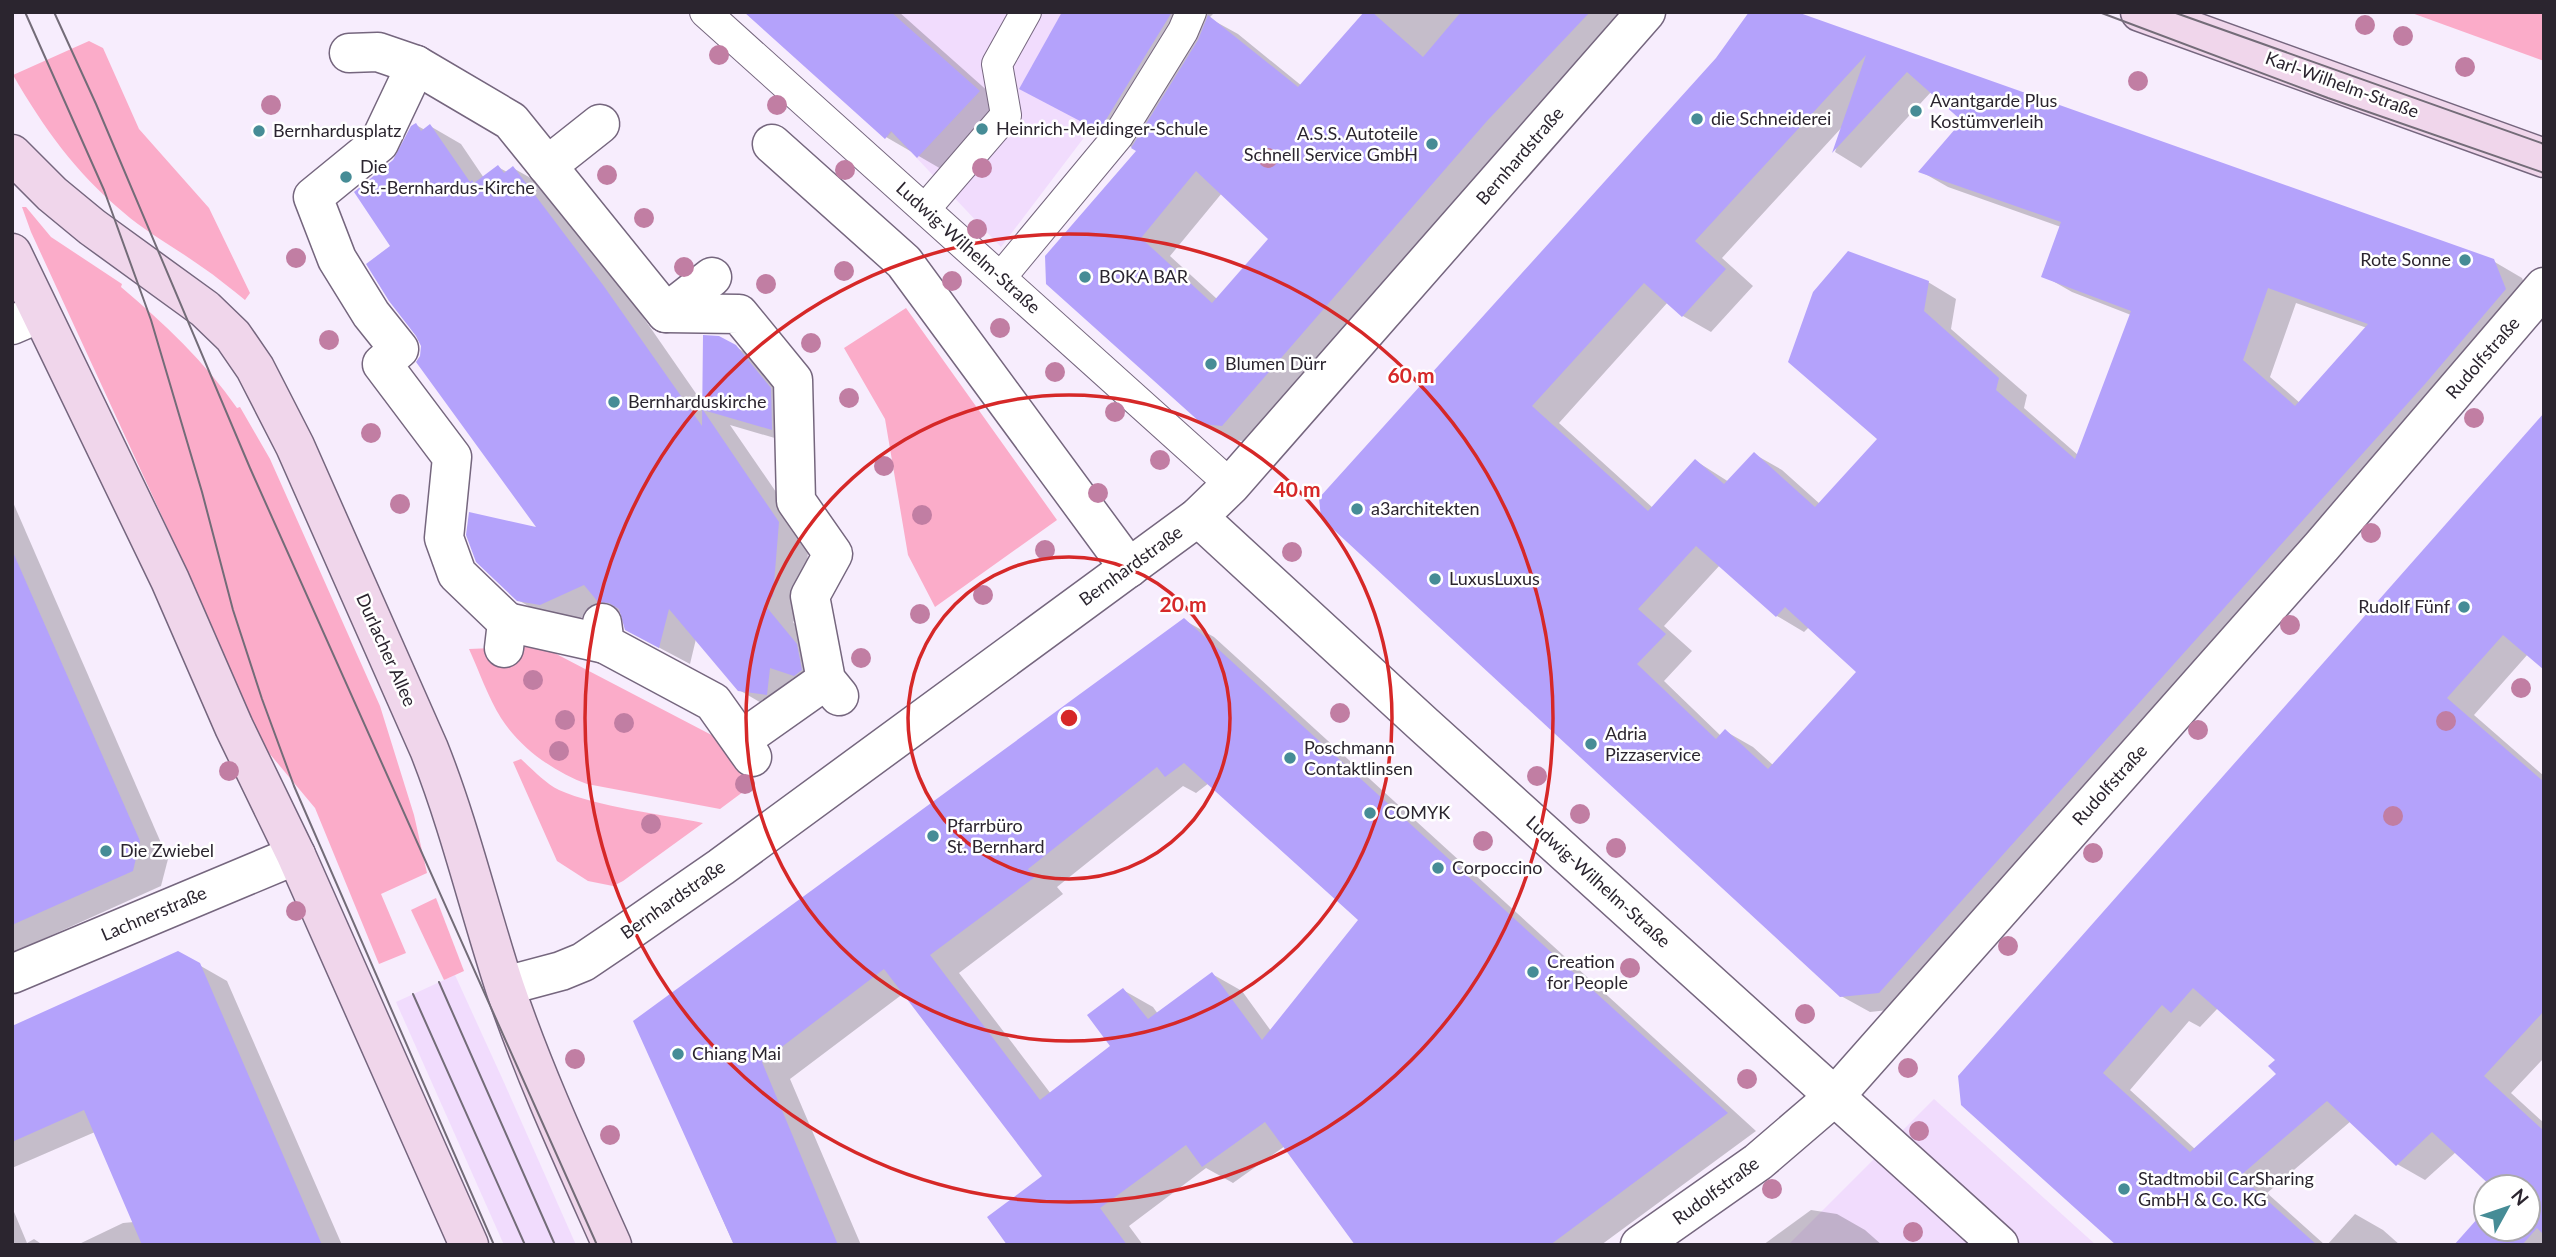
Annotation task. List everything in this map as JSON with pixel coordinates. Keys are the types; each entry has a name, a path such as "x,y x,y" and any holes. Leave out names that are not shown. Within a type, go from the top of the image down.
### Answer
{"main road":[{"name":"Karl-Wilhelm-Straße","path":"2140,12 2544,158"},
{"name":"Durlacher Allee","path":"12,154 52,194 92,227 205,309 233,336 255,368 295,446 449,798 505,986 534,1069 612,1245"},
{"path":"12,253 26,319 170,580 234,727 296,855 469,1245"}],"street":[{"name":"Bernhardstraße","path":"505,986 561,971 583,962 621,937 721,867 1199,517 1231,485 1646,12"},
{"path":"349,53 378,52 416,65 511,121 547,176 652,310 740,314 793,380 783,502 832,554 810,596 833,688 746,748 713,702 604,633 505,635 457,574 444,538 452,457 382,364 399,349 371,314 337,259 313,197 379,143 416,65"},
{"path":"547,176 600,124"},
{"path":"772,144 904,262 1129,568"},
{"path":"652,310 712,278"},
{"name":"Rudolfstraße","path":"1640,1245 1758,1162 1835,1096 2322,546 2544,287"},
{"name":"Ludwig-Wilhelm-Straße","path":"1199,517 1423,724 1999,1245"},
{"name":"Lachnerstraße","path":"12,974 296,855"}],"lane":[{"name":"Ludwig-Wilhelm-Straße","path":"705,12 1231,485"},
{"path":"925,209 1006,115 997,64 1026,12"},
{"path":"1001,277 1118,136 1183,31 1191,12"}],"shaded area":[{"name":"Heinrich-Meidinger-Schule","path":"744,12 1162,12 1092,127 1001,247 892,132 885,139"},
{"path":"2409,12 2544,12 2544,61"},
{"path":"89,41 103,48 139,129 209,208 250,293 245,300 208,271 142,227 106,197 62,148 13,75"},
{"path":"22,207 26,207 51,237 122,284 121,287 183,344 237,408 240,407 270,459 380,706 414,815 427,873 381,894 406,953 379,964 315,808 254,735 172,538 31,232"},
{"path":"906,308 1057,520 935,607 908,555 885,419 844,348"},
{"path":"541,646 725,742 755,783 720,809 587,784 550,766 528,749 501,718 469,649"},
{"path":"521,759 549,784 574,796 610,806 703,823 623,881 613,886 588,881 557,861 513,762"},
{"path":"436,898 464,971 444,980 411,910"},
{"path":"455,975 576,1245 504,1245 396,1002"},
{"path":"1934,1099 2096,1245 1788,1245"}],"building":[{"path":"744,12 891,12 980,91 917,158 891,131 885,139"},
{"path":"1062,12 1172,12 1099,131 1019,89"},
{"path":"1364,12 1372,12 1423,57 1461,12 1590,12 1487,121 1222,426 1202,424 1046,284 1045,256 1136,151 1131,148 1198,40 1208,15 1298,87","holes":["1196,171 1268,239 1212,303 1141,238"]},
{"path":"1749,12 1797,12 2494,259 2506,289 2425,384 1879,993 1840,997 1321,518 1319,498 1716,58","holes":["1866,55 1832,153 1907,72 1962,121 1918,172 2061,222 2041,277 2131,311 2075,459 1996,390 1999,378 1924,311 1929,281 1848,251 1813,292 1788,362 1877,439 1815,507 1754,452 1724,484 1695,459 1648,511 1532,406 1644,283 1682,317 1726,269 1695,241","2268,288 2368,324 2295,406 2243,360","1696,546 1776,617 1785,607 1856,672 1768,769 1725,729 1716,739 1637,664 1666,634 1638,609"]},
{"name":"Bernharduskirche","path":"416,123 421,131 430,124 470,182 472,180 474,183 498,165 504,173 513,166 603,285 702,426 703,335 719,336 736,345 771,388 772,430 703,410 779,522 773,596 764,604 797,644 802,670 794,676 770,668 767,695 738,691 669,609 659,648 625,630 619,609 609,603 598,602 584,585 540,605 517,601 476,562 466,535 469,512 536,527 416,362 421,346 416,336 389,301 366,264 390,246 354,192 393,160 411,126"},
{"path":"2544,413 2544,670 2503,635 2447,698 2544,782 2544,1011 2484,1076 2544,1131 2544,1235 2542,1173 2477,1173 2432,1132 2396,1166 2327,1101 2240,1176 2317,1245 2116,1245 1961,1105 1958,1076","holes":["2193,988 2275,1060 2268,1066 2276,1074 2190,1152 2103,1073 2162,1005 2171,1013"]},
{"path":"12,550 140,841 133,871 12,925"},
{"path":"1184,618 1728,1113 1550,1245 1355,1245 1265,1122 1202,1167 1186,1145 1100,1208 1127,1245 1007,1245 987,1217 1042,1176 884,969 762,1062 838,1245 734,1245 633,1021","holes":["1184,763 1358,920 1262,1040 1212,972 1148,1019 1123,988 1087,1015 1110,1046 1040,1100 930,955 1035,877 1028,869 1157,767 1165,777"]},
{"path":"178,951 200,963 322,1245 142,1245 84,1110 12,1142 12,1026"},
{"path":"2472,1225 2472,1243 2524,1243 2522,1245 2454,1245"}],"tram line":[{"path":"25,12 104,190 151,320 202,492 233,610 294,786 494,1245"},
{"path":"54,12 96,104 250,468 597,1245"},
{"path":"2099,12 2328,98 2544,173"},
{"path":"2173,12 2544,144"},
{"path":"439,982 555,1245"},
{"path":"413,994 525,1245"}],"place":[{"name":"Avantgarde Plus Kostümverleih","path":"1916,111"},
{"name":"die Schneiderei","path":"1697,119"},
{"name":"Heinrich-Meidinger-Schule","path":"982,129"},
{"name":"Bernhardusplatz","path":"259,131"},
{"name":"A.S.S. Autoteile Schnell Service GmbH","path":"1432,144"},
{"name":"Die St.-Bernhardus-Kirche","path":"346,177"},
{"name":"Rote Sonne","path":"2465,260"},
{"name":"BOKA BAR","path":"1085,277"},
{"name":"Blumen Dürr","path":"1211,364"},
{"name":"Bernharduskirche","path":"614,402"},
{"name":"a3architekten","path":"1357,509"},
{"name":"LuxusLuxus","path":"1435,579"},
{"name":"Rudolf Fünf","path":"2464,607"},
{"name":"Adria Pizzaservice","path":"1591,744"},
{"name":"Poschmann Contaktlinsen","path":"1290,758"},
{"name":"COMYK","path":"1370,813"},
{"name":"Pfarrbüro St. Bernhard","path":"933,836"},
{"name":"Die Zwiebel","path":"106,851"},
{"name":"Corpoccino","path":"1438,868"},
{"name":"Creation for People","path":"1533,972"},
{"name":"Chiang Mai","path":"678,1054"},
{"name":"Stadtmobil CarSharing GmbH & Co. KG","path":"2124,1189"}]}
